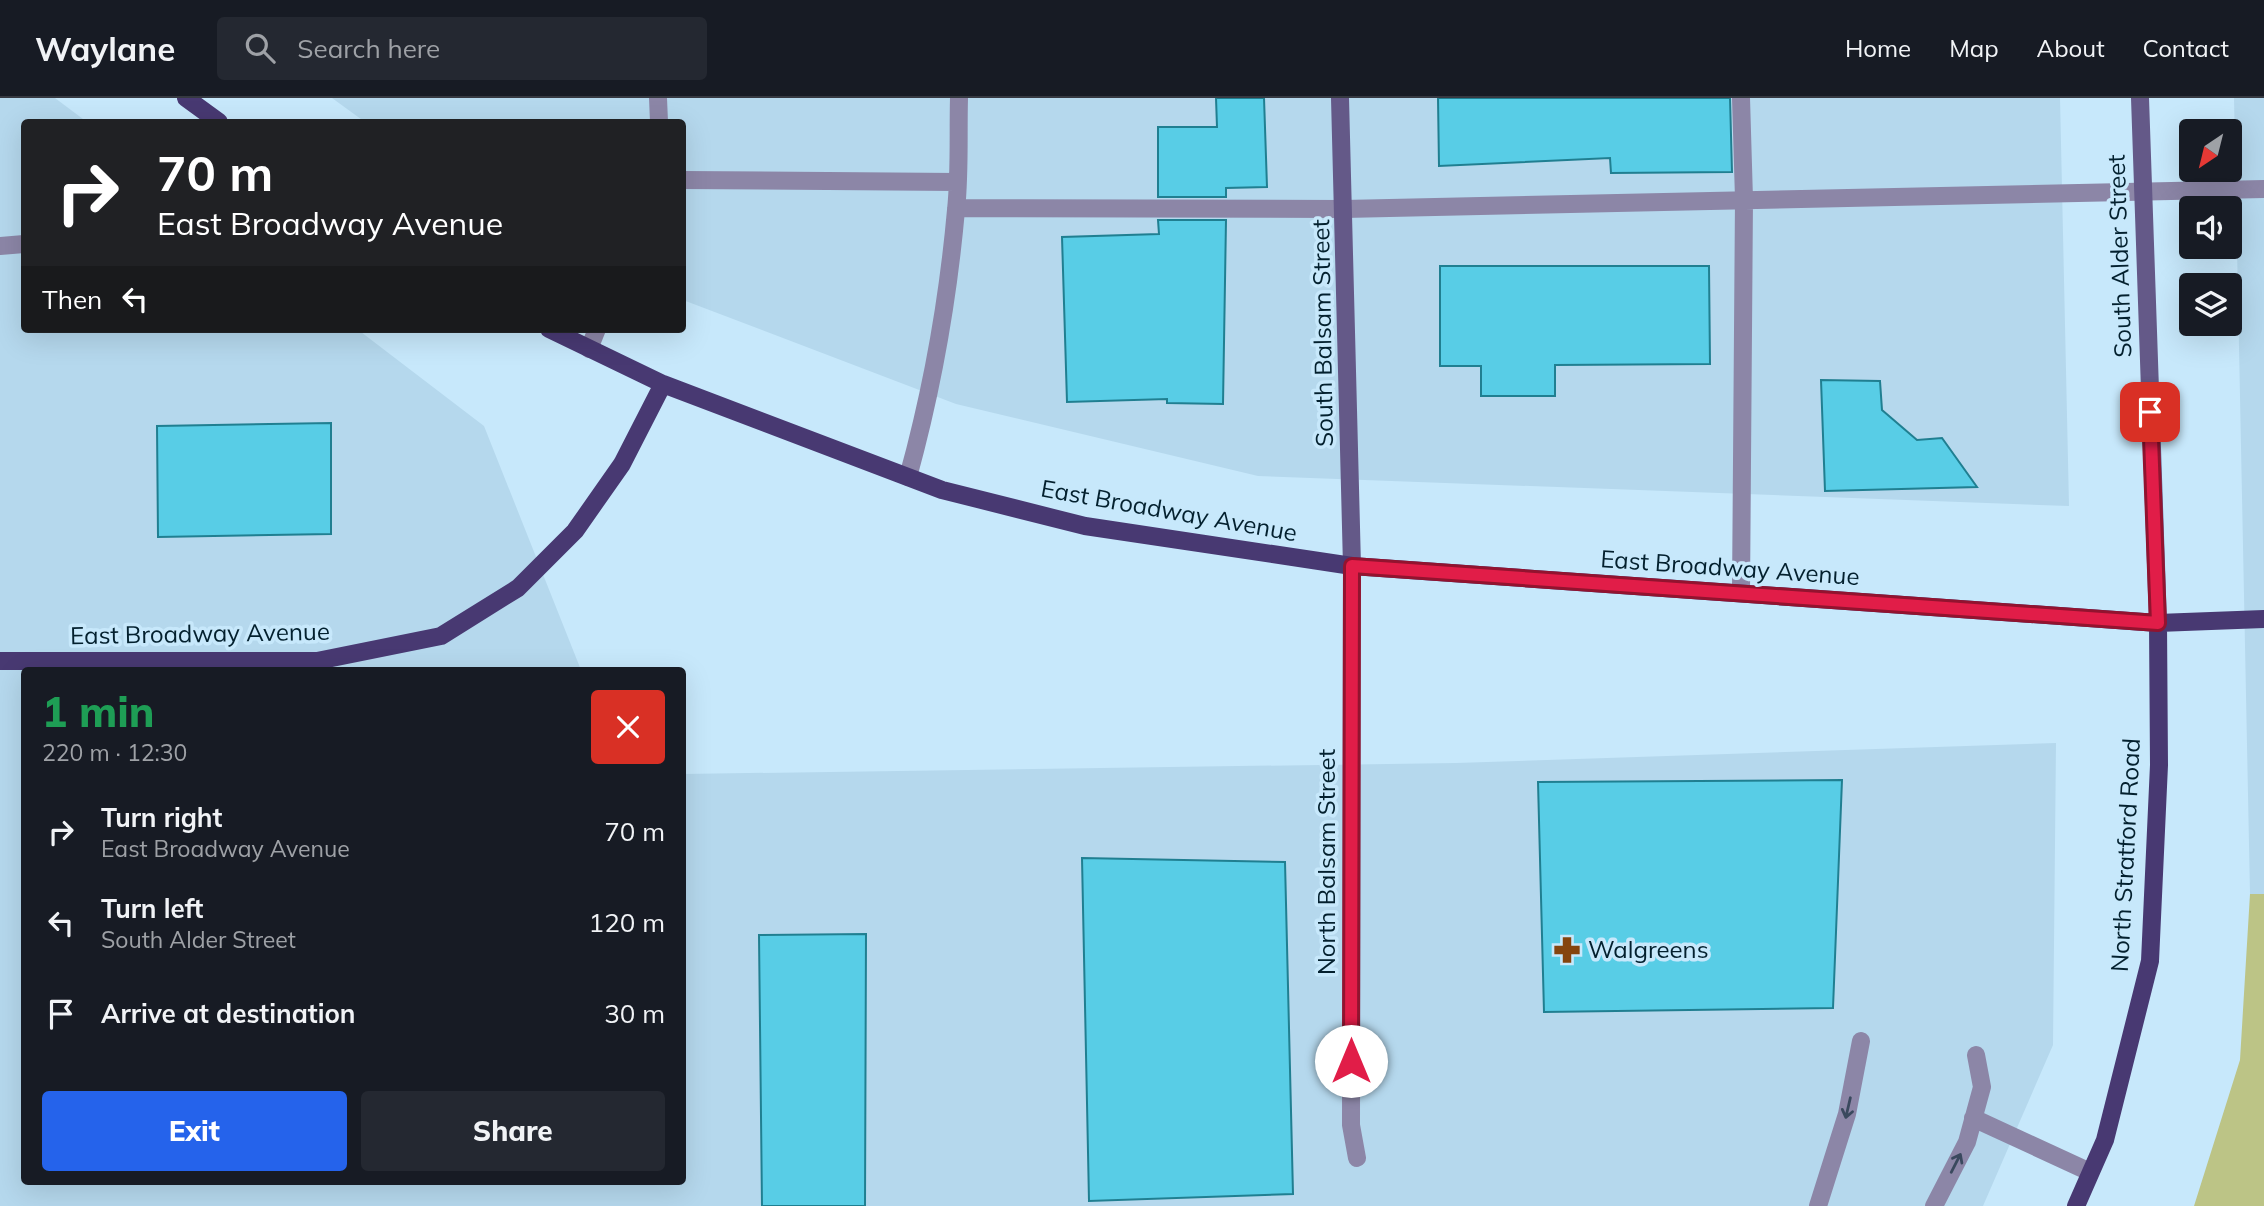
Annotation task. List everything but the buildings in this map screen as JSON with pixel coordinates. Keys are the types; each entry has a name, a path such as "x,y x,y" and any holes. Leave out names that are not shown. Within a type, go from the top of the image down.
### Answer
{"main road":[{"path":"186,98 215,119"},
{"name":"South Balsam Street","path":"1340,98 1345,209 1352,566"},
{"name":"South Alder Street","path":"2140,98 2158,623"},
{"path":"557,333 663,384"},
{"name":"East Broadway Avenue","path":"0,661 317,661 440,636 518,588 575,531 622,464 663,384 942,490 1085,526 1352,566 2158,623 2264,620"},
{"name":"North Stratford Road","path":"2076,1206 2105,1140 2150,961 2158,765 2158,623"}],"street":[{"path":"658,98 659,119"},
{"path":"908,477 930,397 956,208 959,98"},
{"path":"1741,98 1744,200 1741,593"},
{"path":"686,180 957,181"},
{"path":"956,208 1345,209 2264,189"},
{"path":"0,246 21,244"},
{"path":"589,349 595,333"},
{"name":"North Balsam Street","path":"1352,566 1350,1125 1357,1158"},
{"path":"1818,1206 1847,1114 1861,1041"},
{"path":"1934,1206 1966,1142 1982,1087 1976,1055"},
{"path":"1973,1118 2090,1172"}],"shaded area":[{"path":"0,98 55,98 83,119 21,119 21,333 362,333 484,426 580,667 21,667 21,1185 686,1185 686,774 1456,763 2056,743 2053,1045 1983,1206 0,1206"},
{"path":"332,98 2060,98 2069,506 1258,476 956,404 686,301 686,119 361,119"},
{"path":"2234,98 2264,98 2264,894 2250,894 2239,336 2242,336 2242,273 2238,273 2237,259 2242,259 2242,196 2236,196 2236,182 2242,182 2242,119 2234,119"}],"green space":[{"path":"2250,894 2264,894 2264,1206 2194,1206 2240,1060"}],"place":[{"name":"Walgreens","path":"1567,950"}],"route":[{"path":"1351,1061 1352,566 2158,623 2150,412"}]}
